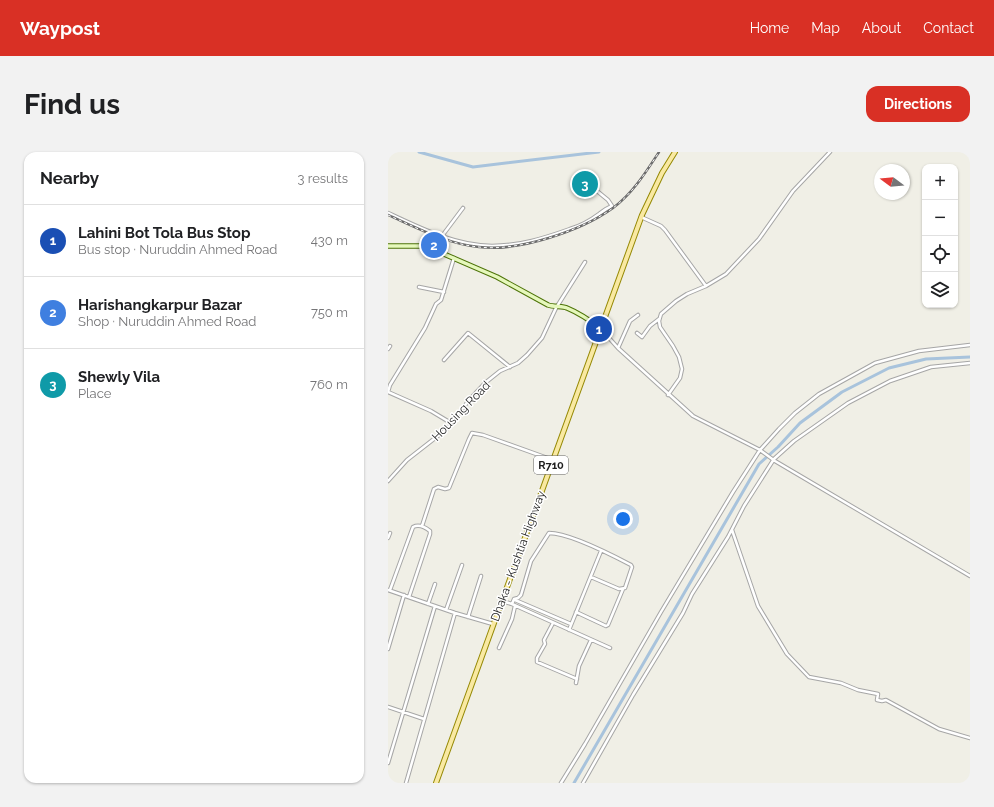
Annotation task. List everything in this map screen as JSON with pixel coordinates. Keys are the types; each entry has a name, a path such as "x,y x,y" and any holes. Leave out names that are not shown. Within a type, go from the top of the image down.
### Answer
{"main road":[{"name":"Dhaka - Kushtia Highway","path":"436,783 641,217 662,173 675,152"},
{"path":"388,246 424,246 436,250 497,277 548,305 556,308 566,307 593,322 601,329"}],"street":[{"path":"637,333 642,337 661,314 676,301 726,274 759,239 793,191 830,152"},
{"path":"388,213 442,236 480,245 496,246 531,241 569,230 612,206 608,200 586,182"},
{"path":"436,250 442,236 463,208"},
{"path":"641,217 661,226 665,230 706,286"},
{"path":"450,423 431,411 388,392 389,384 425,328 436,304 441,300 454,258"},
{"name":"Housing Road","path":"388,481 407,460 448,428 450,423 485,383 500,371 518,363 527,355 542,338 556,308 586,262"},
{"path":"419,287 444,292"},
{"path":"618,348 630,321 638,315"},
{"path":"659,318 660,327 679,357 682,369 680,378 668,395"},
{"path":"601,329 618,348 668,395 693,416 760,450 775,461 970,576"},
{"path":"444,360 468,333 510,367"},
{"path":"561,783 586,744 683,574 760,450 795,413 819,394 874,363 919,351 970,345"},
{"path":"583,783 633,695 683,613 692,594 732,530 753,491 774,459 794,441 848,403 890,381 931,367 970,363"},
{"path":"422,526 434,490 438,487 445,489 449,488 468,439 472,433 483,435 553,460"},
{"path":"409,597 430,534 430,530 416,525 413,527 389,590 428,604 455,613 493,624"},
{"path":"732,530 758,606 787,654 809,677 841,683 858,690 878,694 877,700 886,700 939,729 970,738"},
{"path":"388,538 390,533"},
{"path":"512,604 514,599 521,595 531,561 549,533 554,533 601,551 631,565 632,567 626,588 622,589 608,625 606,626 576,612"},
{"path":"569,630 601,551"},
{"path":"446,610 462,565"},
{"path":"468,617 481,576"},
{"path":"591,577 622,589"},
{"path":"428,604 435,584"},
{"path":"388,649 404,595"},
{"path":"514,599 571,624"},
{"path":"502,601 512,604 610,648"},
{"path":"388,763 435,606"},
{"path":"499,648 516,606"},
{"path":"406,783 455,613"},
{"path":"553,622 544,640 545,644 537,658 537,662 577,679"},
{"path":"576,683 579,666 591,640"},
{"path":"388,707 424,719"}],"waterway":[{"path":"419,152 473,167 599,152"},
{"path":"574,783 759,464 778,447 800,423 842,392 889,368 926,359 970,357"}],"railway":[{"path":"388,215 432,235 455,243 495,248 530,243 567,232 613,208 633,189 659,152"}],"place":[{"name":"Shewly Vila","path":"585,184"},
{"name":"Harishangkarpur Bazar","path":"434,245"},
{"name":"Lahini Bot Tola Bus Stop","path":"599,329"}]}
